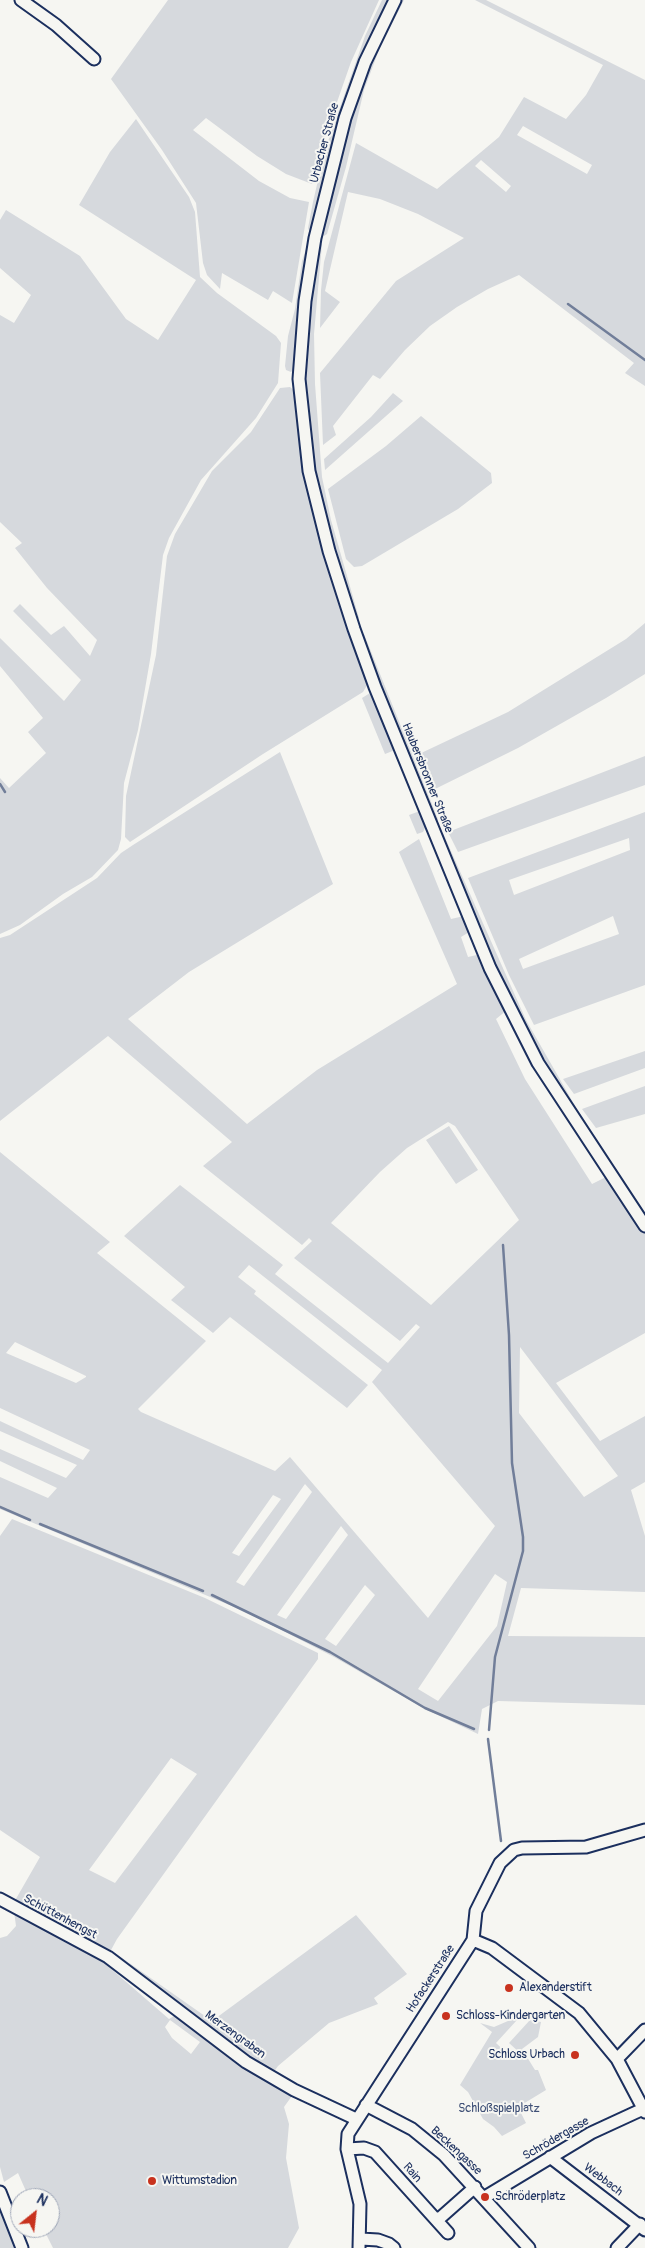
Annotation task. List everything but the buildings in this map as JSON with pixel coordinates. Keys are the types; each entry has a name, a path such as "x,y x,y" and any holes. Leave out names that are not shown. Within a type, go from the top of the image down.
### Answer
{"street":[{"path":"21,0 56,25 94,59"},
{"name":"Urbacher Straße","path":"305,301 315,238 345,118 365,62 395,0"},
{"name":"Haubersbronner Straße","path":"305,301 299,379 309,471 329,551 366,662 436,838 500,988 538,1064 645,1226"},
{"name":"Hofackerstraße","path":"360,2243 360,2204 347,2149 348,2134 473,1940 476,1911 500,1863 514,1850 534,1846 586,1847 645,1830"},
{"name":"Schüttenhengst","path":"0,1899 108,1957"},
{"path":"473,1940 492,1948 579,2013 617,2059 644,2110"},
{"name":"Merzengraben","path":"108,1957 246,2062 294,2090 356,2120"},
{"path":"617,2059 645,2030"},
{"name":"Beckengasse","path":"366,2105 412,2129 444,2155 476,2187 529,2248"},
{"name":"Schrödergasse","path":"485,2197 591,2133 644,2110"},
{"name":"Rain","path":"347,2149 364,2148 375,2152 448,2233"},
{"name":"Webbach","path":"550,2157 642,2227 617,2248"},
{"name":"Beckengasse","path":"436,2218 440,2218 476,2187"},
{"path":"0,2192 22,2248"},
{"path":"360,2243 378,2240 394,2248"}],"green space":[{"path":"168,0 379,0 351,62 321,148 312,184 286,174 257,156 206,118 193,130 259,181 290,198 309,202 292,303 273,291 268,300 222,273 220,289 207,275 203,263 196,203 162,150 111,79"},
{"path":"382,0 389,0 359,64 347,95 313,234 310,234 308,228 325,150 365,36"},
{"path":"400,0 404,0 379,50 364,90 346,167 327,234 324,236 322,233 346,129 367,67"},
{"path":"475,0 486,0 645,80 645,386 625,373 634,363 519,275 488,289 457,307 430,326 405,350 380,379 373,375 333,426 336,435 323,445 320,373 396,281 464,238 418,214 380,199 348,192 325,291 340,302 320,328 324,262 356,143 437,189 499,137 524,97 566,119 586,95 603,65","holes":["523,126 592,165 587,174 517,135","481,160 511,186 506,192 475,166"]},
{"path":"136,119 189,197 195,212 200,277 217,293 276,336 281,343 278,383 256,418 201,480 169,538 163,555 151,654 138,730 124,783 121,839 118,850 92,877 63,894 20,925 0,934 0,778 9,788 46,753 28,732 43,718 0,666 0,638 64,701 81,680 13,611 20,604 51,635 64,626 90,656 97,640 47,588 15,548 22,543 0,522 0,315 14,323 31,295 0,268 0,220 6,210 80,256 126,319 158,340 196,280 79,205 110,152"},
{"path":"308,243 311,244 295,368 291,372 286,370 285,366 288,336 295,309 302,261"},
{"path":"322,244 314,334 315,384 322,477 331,520 359,618 357,620 329,532 314,475 304,381 309,297 319,245"},
{"path":"290,387 296,392 304,471 369,682 363,692 263,754 130,842 125,837 126,796 156,655 167,556 175,534 212,471 251,432 280,388"},
{"path":"393,393 403,401 325,470 324,459 371,417"},
{"path":"421,416 491,473 492,483 458,509 362,566 354,567 346,559 328,489 386,446"},
{"path":"645,623 645,674 518,748 431,791 417,755 508,712 626,639"},
{"path":"364,634 438,819 436,825 394,723 363,636"},
{"path":"370,693 373,695 395,750 385,754 362,698"},
{"path":"280,752 333,884 189,972 128,1019 247,1124 317,1070 457,984 399,852 419,839 451,919 464,916 471,931 461,937 468,957 481,954 507,1010 496,1019 525,1079 592,1184 606,1177 645,1233 645,1333 556,1383 600,1441 645,1416 645,1482 631,1490 645,1536 645,1592 521,1588 508,1636 645,1637 645,1705 498,1701 482,1709 478,1734 425,1709 334,1657 246,1612 0,1509 0,1477 48,1498 57,1488 0,1461 0,1449 66,1478 77,1465 0,1431 0,1421 83,1460 90,1450 0,1408 0,1152 110,1242 97,1253 206,1341 138,1409 141,1412 275,1471 290,1457 428,1618 495,1526 372,1382 382,1370 249,1265 238,1277 256,1291 254,1294 368,1385 347,1408 230,1317 213,1333 171,1300 185,1287 124,1236 180,1185 283,1265 275,1274 388,1363 420,1327 416,1324 400,1341 294,1258 312,1241 309,1238 302,1245 203,1166 232,1142 108,1036 0,1121 0,938 10,935 97,878 121,853","holes":["448,1122 455,1126 519,1220 431,1305 331,1223 380,1172 407,1148","15,1342 86,1376 76,1383 6,1353","520,1347 618,1476 584,1497 519,1413","305,1484 312,1492 244,1586 236,1582","273,1495 281,1499 239,1556 232,1553","341,1526 348,1535 286,1619 277,1615","495,1574 507,1582 497,1626 438,1701 418,1689","365,1585 375,1595 336,1646 325,1639"]},
{"path":"645,756 645,785 458,852 448,832"},
{"path":"420,811 426,826 423,832 417,834 409,815"},
{"path":"645,812 645,985 534,1025 509,975 468,878","holes":["629,838 630,850 514,895 509,880","613,916 619,934 523,969 519,959"]},
{"path":"439,832 443,833 526,1020 578,1111 610,1161 609,1164 541,1057 511,1000"},
{"path":"645,1051 645,1068 574,1094 563,1079"},
{"path":"645,1086 645,1114 596,1128 582,1109"},
{"path":"449,1126 478,1170 456,1184 426,1140"},
{"path":"12,1519 205,1598 318,1653 318,1659 111,1950 103,1952 101,1957 102,1961 169,2019 174,2016 114,1969 294,2093 284,2107 289,2124 286,2158 299,2228 288,2248 53,2248 48,2238 60,2238 60,2188 25,2188 18,2173 4,2182 0,2167 0,1938 7,1936 16,1926 13,1904 40,1857 0,1830 0,1536","holes":["171,1758 197,1774 115,1883 89,1870","170,2020 200,2042 191,2054 172,2038 165,2027"]},
{"path":"356,1915 407,1974 374,1998 378,2004 329,2023 278,2066 273,2073 251,2060 117,1959 115,1953 212,2021"},
{"name":"Schloßspielplatz","path":"515,2018 517,2020 496,2043 514,2060 520,2053 509,2043 530,2020 541,2022 538,2037 522,2049 535,2070 538,2070 546,2090 518,2107 526,2123 502,2136 483,2119 468,2092 460,2085 492,2032 480,2023 494,2027"},
{"path":"0,2204 10,2230 10,2238 13,2238 17,2248 0,2248"}],"waterway":[{"path":"568,304 645,360"},
{"path":"0,784 5,792"},
{"path":"489,1730 495,1657 523,1551 523,1537 512,1463 509,1335 503,1245"},
{"path":"0,1507 30,1520"},
{"path":"40,1524 203,1591"},
{"path":"212,1595 330,1652 425,1708 474,1729"},
{"path":"488,1739 501,1841"}],"place":[{"name":"Alexanderstift","path":"509,1988"},
{"name":"Schloss-Kindergarten","path":"446,2016"},
{"name":"Schloss Urbach","path":"575,2055"},
{"name":"Wittumstadion","path":"152,2181"},
{"name":"Schröderplatz","path":"485,2197"}]}
